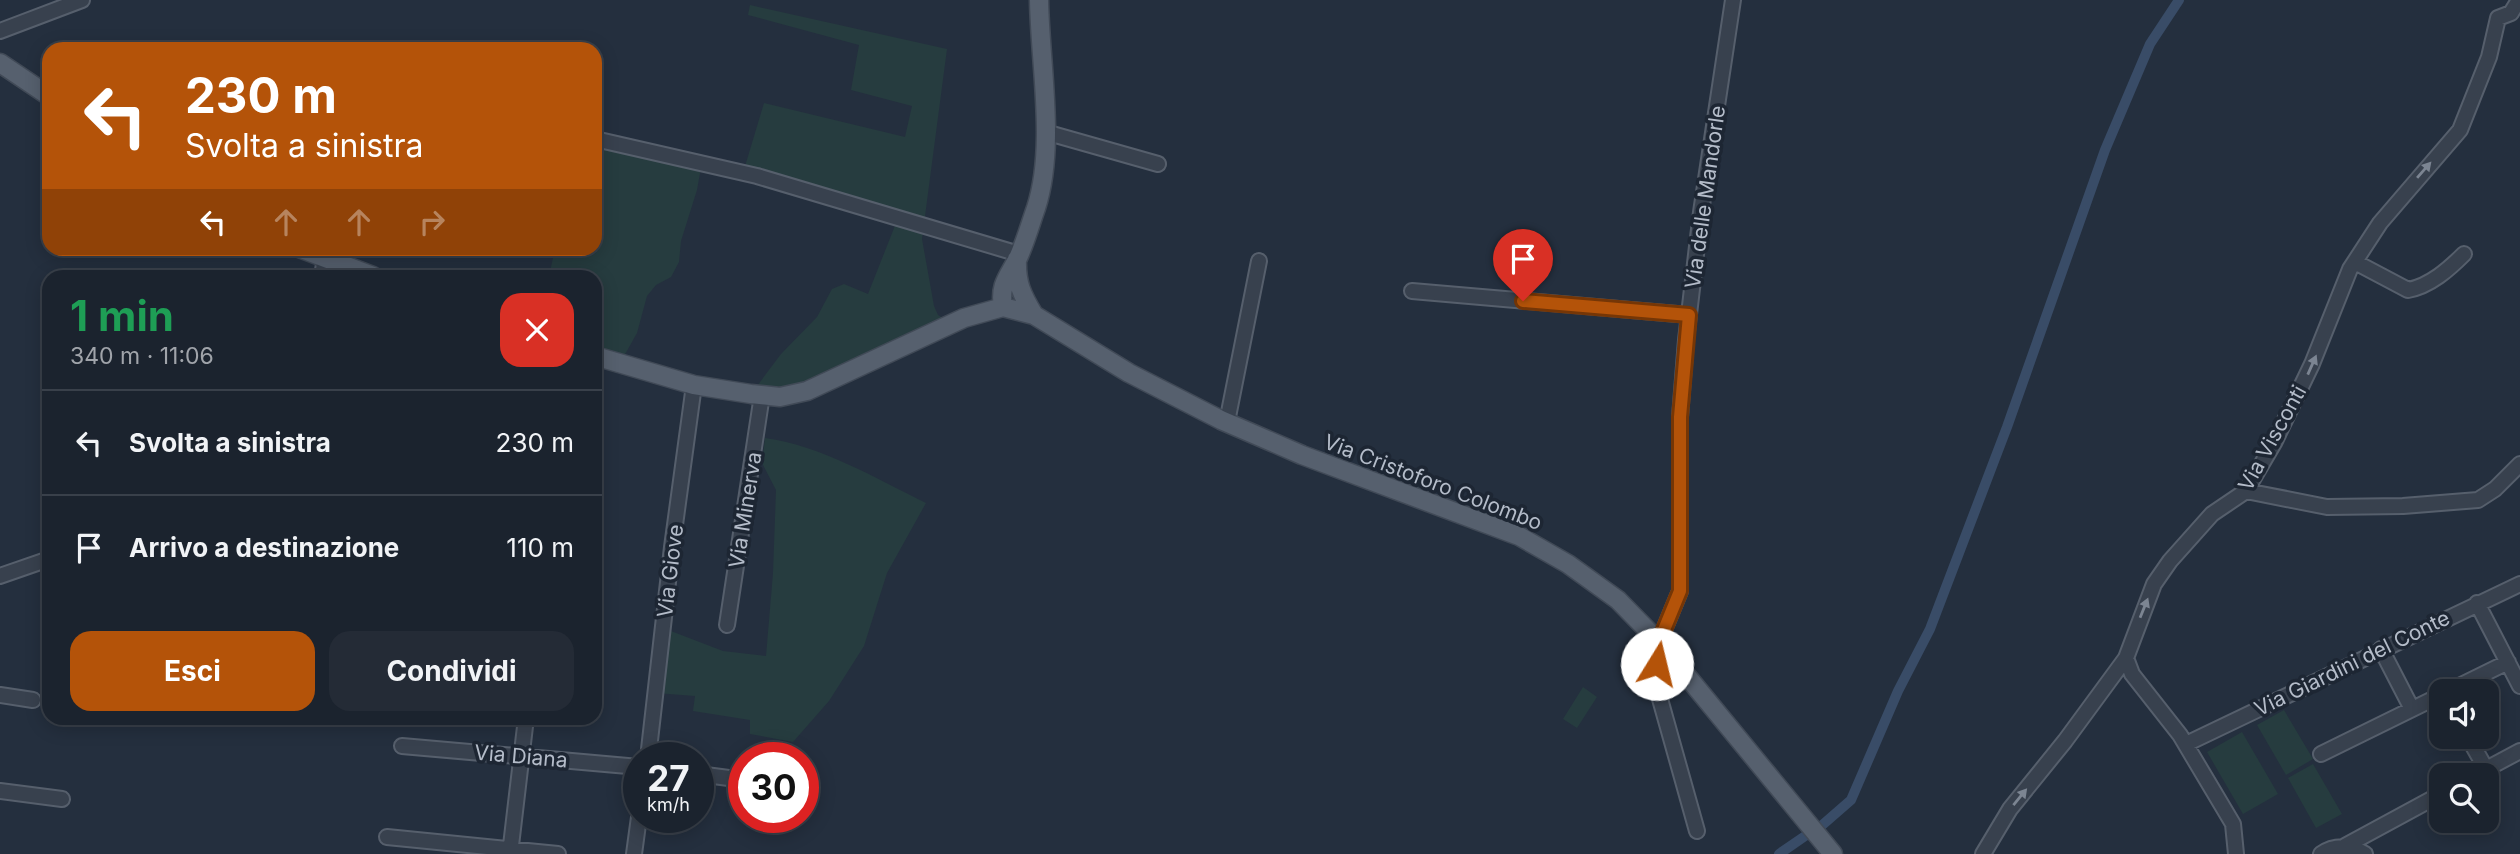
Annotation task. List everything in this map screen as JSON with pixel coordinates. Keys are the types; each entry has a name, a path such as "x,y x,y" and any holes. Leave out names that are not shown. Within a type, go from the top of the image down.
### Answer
{"main road":[{"path":"602,358 695,385 780,397 807,391 964,318 1003,307 1001,293 1010,280 1038,200 1044,167 1039,0"},
{"path":"0,63 42,91"},
{"path":"320,256 357,270"},
{"path":"1010,280 1034,315"},
{"path":"964,318 1010,280"},
{"name":"Via Cristoforo Colombo","path":"1003,307 1034,315 1129,373 1227,422 1302,456 1519,536 1568,564 1610,594 1662,645 1833,854"}],"street":[{"path":"0,31 82,0"},
{"name":"Via delle Mandorle","path":"1697,831 1660,699 1660,673 1657,664 1680,591 1680,417 1689,315 1701,212 1733,0"},
{"name":"Via Visconti","path":"1983,854 2010,809 2065,741 2126,658 2154,584 2170,561 2212,514 2246,491 2274,443 2312,364 2354,262 2380,223 2460,130 2490,57 2498,18 2511,13 2519,0"},
{"path":"1045,132 1158,164"},
{"path":"602,141 757,176 1018,256"},
{"path":"2354,262 2408,290 2444,273 2464,254"},
{"path":"323,270 325,258"},
{"path":"1227,422 1259,261"},
{"path":"1412,291 1689,315"},
{"name":"Via Giove","path":"650,742 673,540 695,385"},
{"name":"Via Minerva","path":"727,625 762,395"},
{"path":"2246,491 2327,507 2403,506 2478,500 2495,489 2520,464"},
{"path":"0,576 42,561"},
{"name":"Via Giardini del Conte","path":"2186,744 2520,584"},
{"path":"2477,603 2520,686"},
{"path":"2381,649 2412,709"},
{"path":"2126,658 2132,674 2186,744 2232,824 2236,854"},
{"path":"2473,679 2508,662"},
{"path":"0,695 33,700"},
{"path":"2321,754 2429,701"},
{"path":"510,852 525,725"},
{"name":"Via Diana","path":"402,746 623,766"},
{"path":"2498,763 2520,751"},
{"path":"0,791 62,799"},
{"path":"2321,854 2326,850 2345,846 2429,800"},
{"path":"634,854 637,833"},
{"path":"387,837 510,852 558,854"},
{"path":"2345,846 2365,854"}],"green space":[{"path":"750,5 947,49 922,239 934,306 938,315 946,320 807,391 751,394 781,354 817,317 832,289 844,284 868,294 898,218 743,173 764,103 905,137 912,106 851,90 859,45 748,15"},
{"path":"602,141 702,162 697,190 681,241 679,262 671,277 656,285 647,296 637,333 619,365 602,359 602,270 550,270 553,256 602,256"},
{"path":"765,438 786,442 828,455 926,503 887,573 864,646 829,701 793,742 750,734 750,720 693,711 695,696 656,693 663,628 723,651 766,656 776,490 762,463"},
{"path":"1583,687 1597,697 1577,728 1563,719"},
{"path":"2284,710 2313,759 2286,775 2257,725"},
{"path":"2242,732 2278,794 2243,814 2207,752"},
{"path":"2313,764 2342,814 2316,828 2288,778"}],"waterway":[{"path":"1820,827 1851,800 1898,691 1930,629 2007,427 2105,150 2150,44 2179,0"},
{"path":"1779,854 1808,834"}],"route":[{"path":"1523,301 1689,315 1680,417 1680,591 1659,642 1665,649 1657,664"}]}
